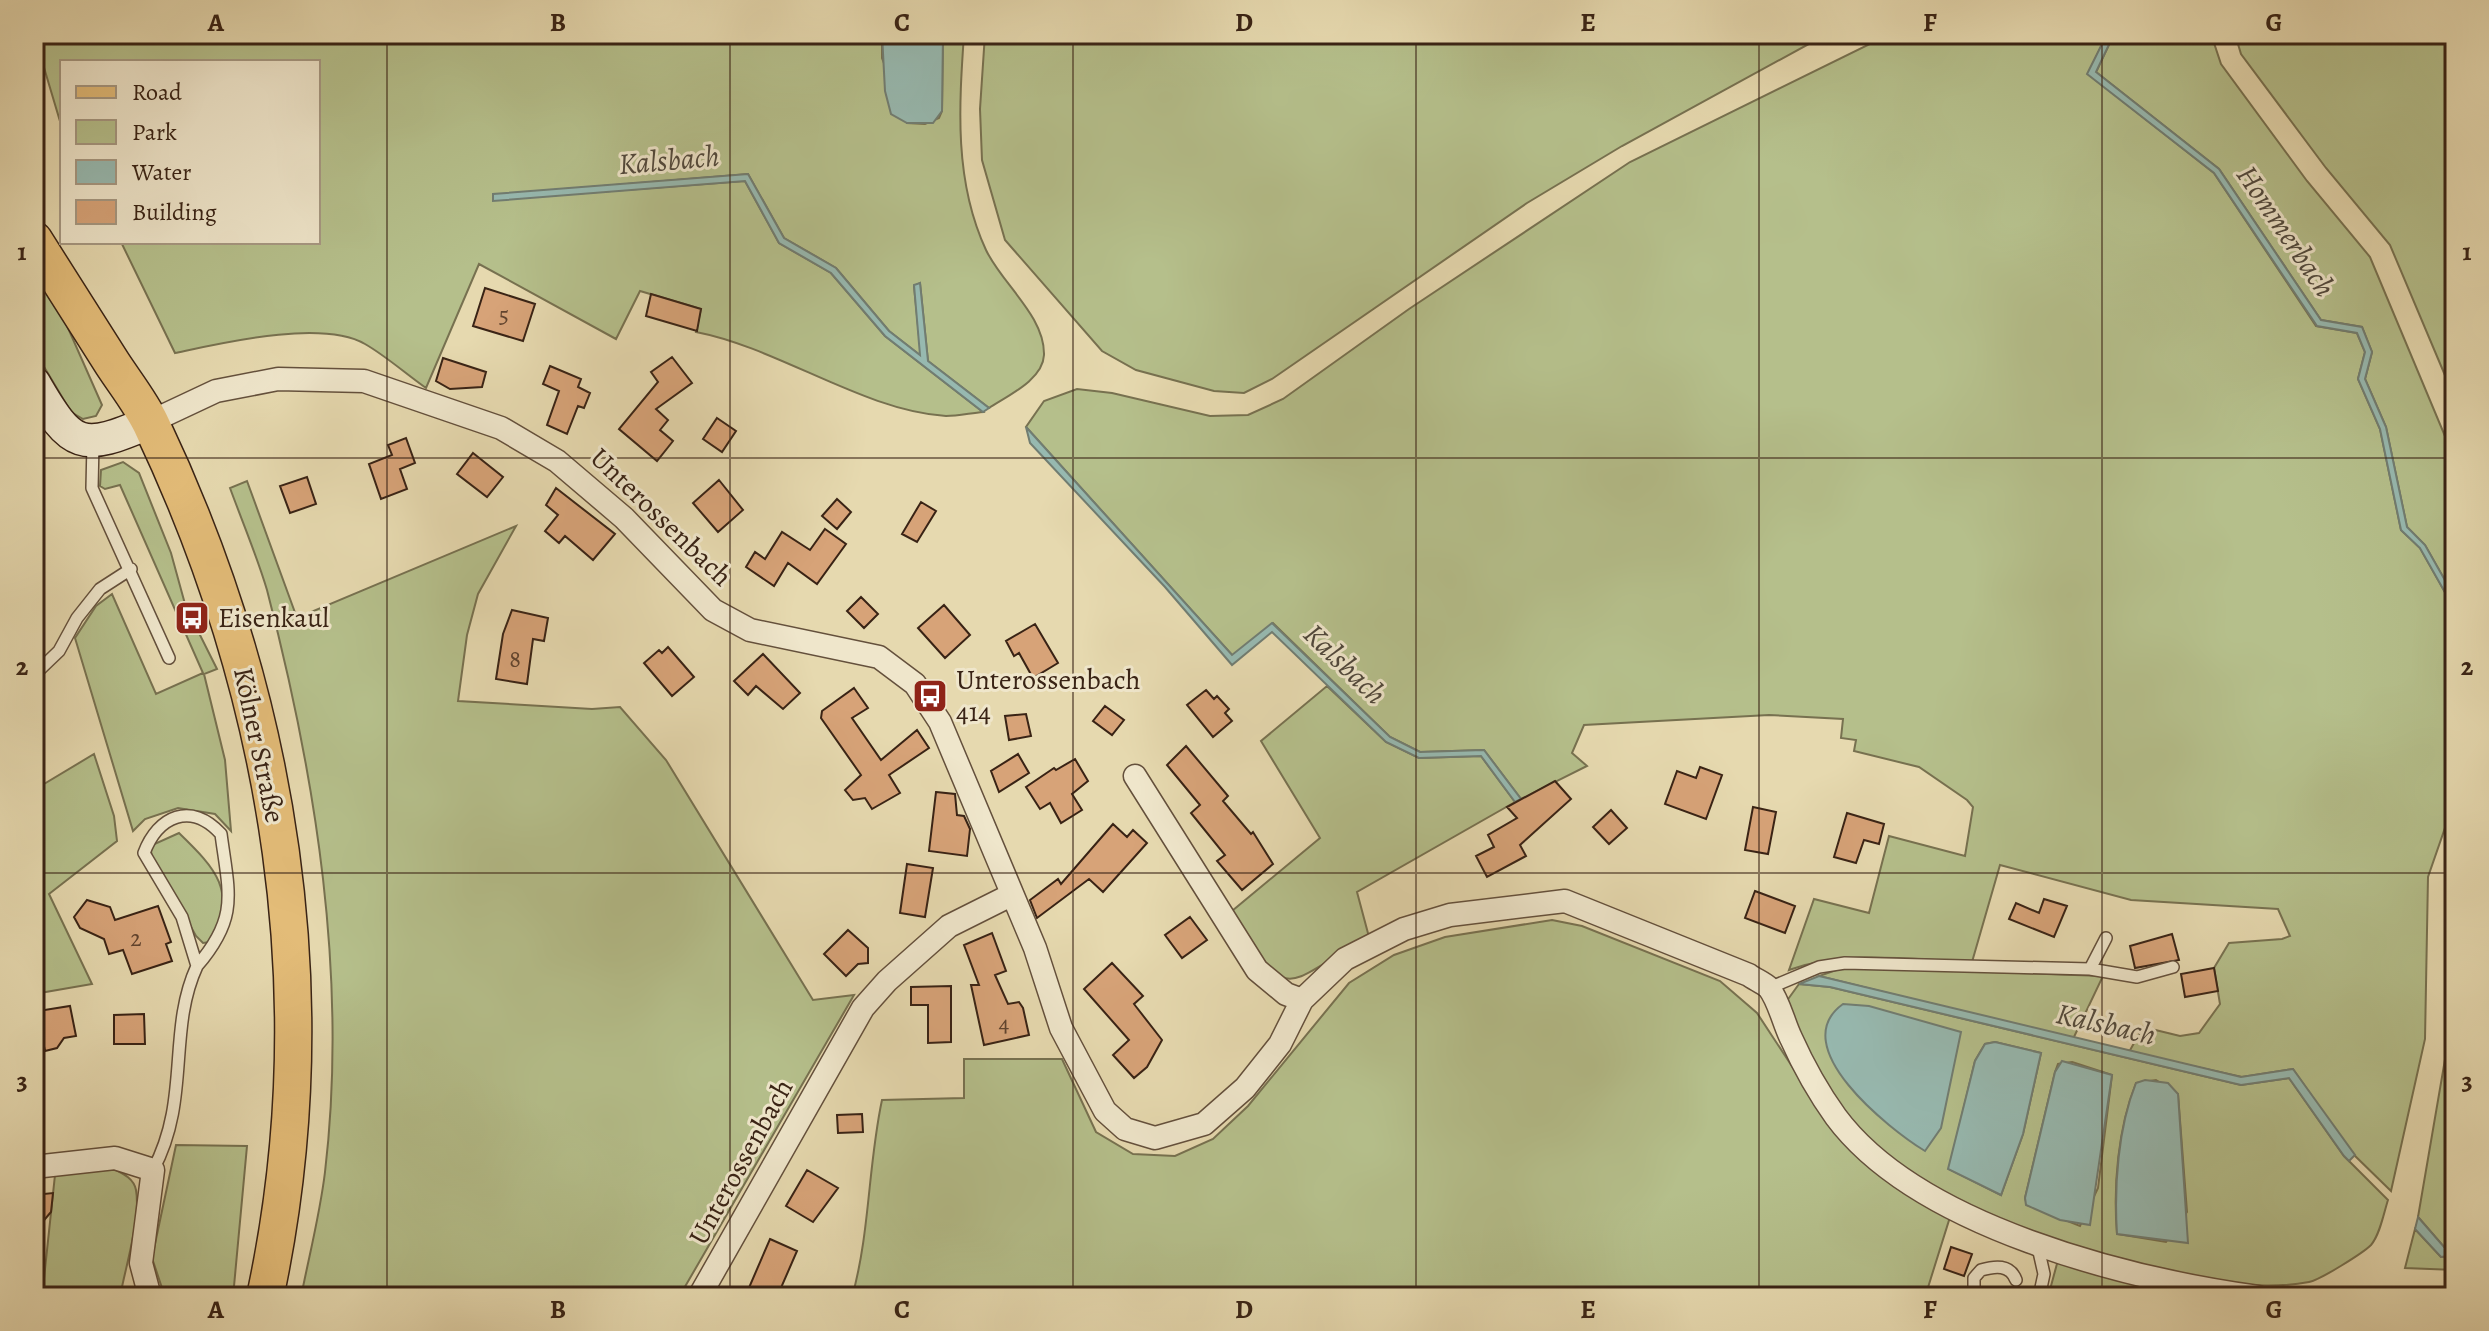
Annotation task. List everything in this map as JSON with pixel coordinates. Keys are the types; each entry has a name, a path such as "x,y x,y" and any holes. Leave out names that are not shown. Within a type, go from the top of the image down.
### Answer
{"main road":[{"name":"Kölner Straße","path":"34,240 150,422 214,575 269,764 291,930 294,1066 284,1185 265,1297"}],"street":[{"name":"Unterossenbach","path":"150,422 216,391 278,379 320,378 364,381 501,428 574,474 624,518 713,610 750,630 879,657 915,684 940,722 962,769 1011,895 949,926 887,981 863,1008 699,1297"},
{"path":"34,383 63,428 80,440 93,442 112,438 150,422"},
{"path":"1135,776 1257,970 1286,994 1302,1000"},
{"path":"1011,895 1035,948 1061,1028 1105,1111 1125,1129 1155,1138 1204,1124 1245,1088 1280,1044 1302,1000 1345,959 1404,929 1450,915 1565,901 1749,975 1769,988 1808,1076 1839,1120 1886,1167 1954,1208 2037,1243 2128,1274 2258,1297"},
{"path":"34,1167 115,1158 153,1170 141,1263 150,1297"}],"lane":[{"path":"93,442 92,488 169,658"},
{"path":"35,674 59,651 77,618 100,589 131,569"},
{"path":"153,1170 168,1141 177,1097 185,990 197,966 220,939 228,917 221,834 202,819 183,816 164,820 151,834 144,853 182,917 197,966"},
{"path":"2090,969 2106,938"},
{"path":"1769,988 1819,967 1845,963 2090,969 2137,977 2173,967"},
{"path":"2037,1243 2044,1274 2039,1297"},
{"path":"1974,1297 1974,1278 1981,1270 2004,1268 2016,1280"}],"green space":[{"path":"34,34 882,34 882,58 907,123 925,124 939,118 942,111 943,34 964,34 960,116 968,197 993,263 1038,327 1044,355 1042,364 1031,380 989,408 928,361 920,283 914,286 921,356 889,331 836,268 784,238 748,174 493,195 493,200 745,181 779,243 831,273 885,336 983,412 946,416 915,412 884,403 759,351 696,332 701,309 640,291 616,339 479,264 426,388 365,344 324,333 272,335 175,353 122,244 320,244 320,60 60,60 60,121"},
{"path":"985,34 1827,34 1622,146 1527,203 1272,379 1244,393 1214,391 1136,370 1102,351 1005,240 982,160 980,109"},
{"path":"1890,34 2107,34 2088,74 2214,173 2316,326 2357,333 2365,352 2358,379 2380,429 2401,530 2420,548 2455,610 2455,799 2428,877 2425,1039 2391,1191 2350,1151 2293,1069 2242,1077 2129,1052 2143,1027 2180,1036 2199,1033 2220,1004 2214,968 2229,943 2290,936 2278,909 2131,900 2000,865 1972,962 1856,958 1789,970 1814,899 1869,913 1889,836 1965,856 1973,807 1967,800 1919,767 1854,751 1856,740 1841,738 1843,719 1769,715 1584,725 1572,753 1587,766 1521,799 1484,750 1420,752 1390,737 1273,623 1233,656 1026,427 1044,401 1077,389 1112,393 1210,416 1248,415 1283,399 1409,309 1630,162"},
{"path":"2114,34 2211,34 2221,64 2307,181 2370,257 2455,460 2455,598 2425,545 2407,527 2386,427 2365,379 2372,352 2362,327 2321,320 2219,169 2096,72"},
{"path":"2235,34 2455,34 2455,399 2390,245 2326,168 2241,54"},
{"path":"34,251 102,405 96,416 83,419 71,412 34,350"},
{"path":"123,462 139,473 171,553 185,604 179,607 183,616 190,615 217,669 204,674 225,760 231,831 215,814 178,808 145,819 133,831 75,638 96,606 112,594 156,694 203,673 120,485 105,489 100,486 101,470"},
{"path":"247,481 297,618 516,526 478,594 467,635 458,701 592,709 620,707 666,760 813,1000 854,995 679,1297 301,1297 325,1172 333,1026 330,952 313,806 285,661 267,590 230,488"},
{"path":"1327,686 1386,742 1419,758 1481,756 1515,802 1357,892 1369,937 1303,976 1290,979 1278,975 1266,963 1232,911 1320,838 1261,741"},
{"path":"94,754 114,816 117,841 49,894 92,984 34,994 34,790"},
{"path":"179,833 203,858 219,882 222,909 210,942 203,943 196,936 152,857 150,846"},
{"path":"2455,871 2455,1246 2444,1247 2418,1217 2448,1042 2451,879"},
{"path":"1552,920 1582,926 1720,981 1757,1013 1832,1127 1950,1217 1925,1297 852,1297 862,1248 882,1100 964,1098 964,1059 1062,1059 1096,1132 1133,1154 1175,1156 1213,1139 1248,1106 1349,983 1394,955 1445,937"},
{"path":"1845,967 2103,976 2073,1039 1819,976"},
{"path":"1799,984 1830,987 2241,1085 2289,1078 2344,1156 2388,1200 2379,1230 2371,1245 2322,1276 2309,1282 2263,1285 2210,1281 2153,1270 2093,1254 2035,1233 1932,1185 1874,1144 1857,1127 1829,1088 1786,1002","holes":["1995,1042 2041,1053 2023,1134 2001,1195 1949,1169 1975,1061 1985,1044","2072,1062 2112,1075 2098,1188 2080,1226 2027,1205 2025,1198 2058,1064","2156,1080 2178,1094 2187,1212 2166,1242 2117,1234 2118,1157 2136,1083"]},
{"path":"176,1145 247,1146 233,1297 165,1297 152,1258"},
{"path":"114,1169 133,1183 137,1202 120,1297 34,1297 34,1289 43,1288 55,1175"},
{"path":"2415,1229 2441,1257 2455,1255 2455,1270 2405,1268"},
{"path":"2058,1260 2202,1297 2048,1297"}],"water":[{"path":"882,34 943,34 942,111 933,123 907,123 891,114 885,91"},
{"path":"2107,34 2114,34 2096,72 2219,169 2321,320 2362,327 2372,352 2365,379 2386,427 2407,527 2425,545 2455,598 2455,610 2420,548 2401,530 2380,429 2358,379 2365,352 2357,333 2317,326 2214,173 2087,74"},
{"path":"748,174 784,238 836,268 889,331 920,355 914,285 920,283 928,361 989,408 983,412 885,336 831,273 779,243 745,181 493,201 493,194"},
{"path":"1026,427 1232,655 1272,623 1390,737 1420,752 1484,750 1521,799 1515,802 1481,756 1419,758 1386,742 1272,632 1232,665 1165,587 1030,443"},
{"path":"1819,976 2241,1077 2293,1069 2355,1155 2349,1161 2344,1156 2289,1078 2241,1085 1830,987 1799,984"},
{"path":"1843,1004 1869,1006 1961,1032 1941,1128 1925,1151 1868,1106 1848,1085 1834,1063 1826,1042 1828,1021"},
{"path":"1995,1042 2041,1053 2023,1134 2001,1195 1948,1169 1975,1061 1985,1044"},
{"path":"2062,1061 2112,1075 2090,1225 2060,1220 2026,1205 2025,1198 2055,1072"},
{"path":"2145,1080 2168,1083 2178,1094 2188,1243 2117,1234 2116,1196 2121,1138 2136,1083"},
{"path":"2418,1217 2444,1247 2455,1246 2455,1255 2441,1257 2415,1229"}],"building":[{"path":"485,288 535,304 523,341 473,326"},
{"path":"651,294 701,309 697,331 646,316"},
{"path":"672,357 692,383 656,409 668,420 660,430 673,441 657,461 619,429 658,382 651,372"},
{"path":"443,358 486,372 482,387 450,389 436,381"},
{"path":"550,366 581,379 578,387 590,393 584,408 578,406 567,434 547,425 559,391 543,384"},
{"path":"717,418 736,431 722,452 703,439"},
{"path":"406,438 415,463 400,469 407,489 381,499 369,464 392,455 388,445"},
{"path":"473,453 503,477 487,497 457,474"},
{"path":"307,477 316,504 290,513 280,486"},
{"path":"719,480 743,510 718,532 693,503"},
{"path":"556,488 615,534 593,560 565,536 559,543 545,531 558,515 546,505"},
{"path":"837,499 851,512 837,529 822,516"},
{"path":"921,502 936,511 917,542 902,534"},
{"path":"825,529 846,544 817,584 788,563 774,586 746,567 755,552 765,559 782,532 810,550"},
{"path":"861,597 878,614 864,628 847,611"},
{"path":"944,605 970,635 945,658 918,628"},
{"path":"512,610 548,618 544,641 533,639 527,684 496,679 503,634"},
{"path":"1035,624 1058,663 1033,678 1019,653 1014,656 1006,641"},
{"path":"668,647 694,677 672,696 644,663 659,650 662,653"},
{"path":"763,654 800,693 783,709 756,686 748,695 734,681"},
{"path":"854,688 868,708 852,718 881,760 917,730 929,748 889,775 900,793 872,809 865,798 853,800 845,790 861,775 821,718 822,711"},
{"path":"1206,690 1229,709 1225,713 1232,721 1213,737 1187,705"},
{"path":"1105,706 1124,720 1112,735 1093,721"},
{"path":"1026,714 1031,736 1009,740 1005,716"},
{"path":"1186,746 1228,796 1223,801 1251,834 1253,832 1273,864 1242,890 1217,861 1225,855 1191,813 1200,805 1167,765"},
{"path":"1018,754 1029,773 999,792 991,771"},
{"path":"1075,759 1088,781 1072,794 1082,810 1061,823 1050,803 1040,809 1026,787 1054,768 1056,770"},
{"path":"1700,767 1722,775 1706,819 1665,804 1677,771 1696,778"},
{"path":"1555,781 1571,799 1520,845 1526,856 1487,877 1476,856 1494,847 1488,835 1517,818 1507,807"},
{"path":"936,792 955,794 957,815 964,816 970,829 967,856 929,851"},
{"path":"1753,807 1776,812 1768,854 1745,850"},
{"path":"1611,810 1627,828 1609,844 1593,827"},
{"path":"1847,813 1884,824 1879,844 1864,840 1856,863 1834,857"},
{"path":"1113,824 1127,837 1133,830 1147,843 1103,892 1089,879 1037,918 1030,900 1058,879 1061,884"},
{"path":"907,864 933,868 925,917 900,913"},
{"path":"1755,891 1795,906 1785,933 1745,918"},
{"path":"2044,899 2067,906 2054,937 2009,919 2016,903 2039,913"},
{"path":"87,900 110,907 115,920 158,906 171,942 166,944 172,961 132,974 123,950 109,954 104,939 80,928 74,917"},
{"path":"1190,917 1207,940 1182,958 1165,935"},
{"path":"848,930 868,948 868,963 858,964 846,976 824,954"},
{"path":"992,933 1006,971 995,975 1008,1004 1019,1002 1023,1008 1029,1035 984,1045 971,985 979,985 964,945"},
{"path":"2172,934 2179,960 2135,968 2130,946"},
{"path":"1112,963 1143,996 1134,1004 1162,1040 1147,1067 1134,1078 1113,1055 1129,1040 1084,989"},
{"path":"2214,968 2218,991 2185,997 2181,974"},
{"path":"951,986 951,1042 928,1043 928,1005 911,1005 911,987"},
{"path":"70,1006 76,1036 64,1038 57,1048 45,1051 42,1037 34,1032 39,1021 38,1011"},
{"path":"144,1014 145,1044 114,1044 114,1015"},
{"path":"862,1114 863,1132 838,1133 837,1115"},
{"path":"807,1170 838,1188 813,1222 786,1206"},
{"path":"53,1193 51,1212 34,1232 34,1195"},
{"path":"770,1239 797,1251 777,1297 745,1297"},
{"path":"1951,1247 1972,1254 1964,1276 1944,1269"}],"place":[{"name":"Eisenkaul","path":"192,618"},
{"name":"Unterossenbach 414","path":"930,696"}],"water label":[{"name":"Kalsbach","path":"669,160"},
{"name":"Hommerbach","path":"2286,231"},
{"name":"Kalsbach","path":"1345,664"},
{"name":"Kalsbach","path":"2106,1024"}]}
